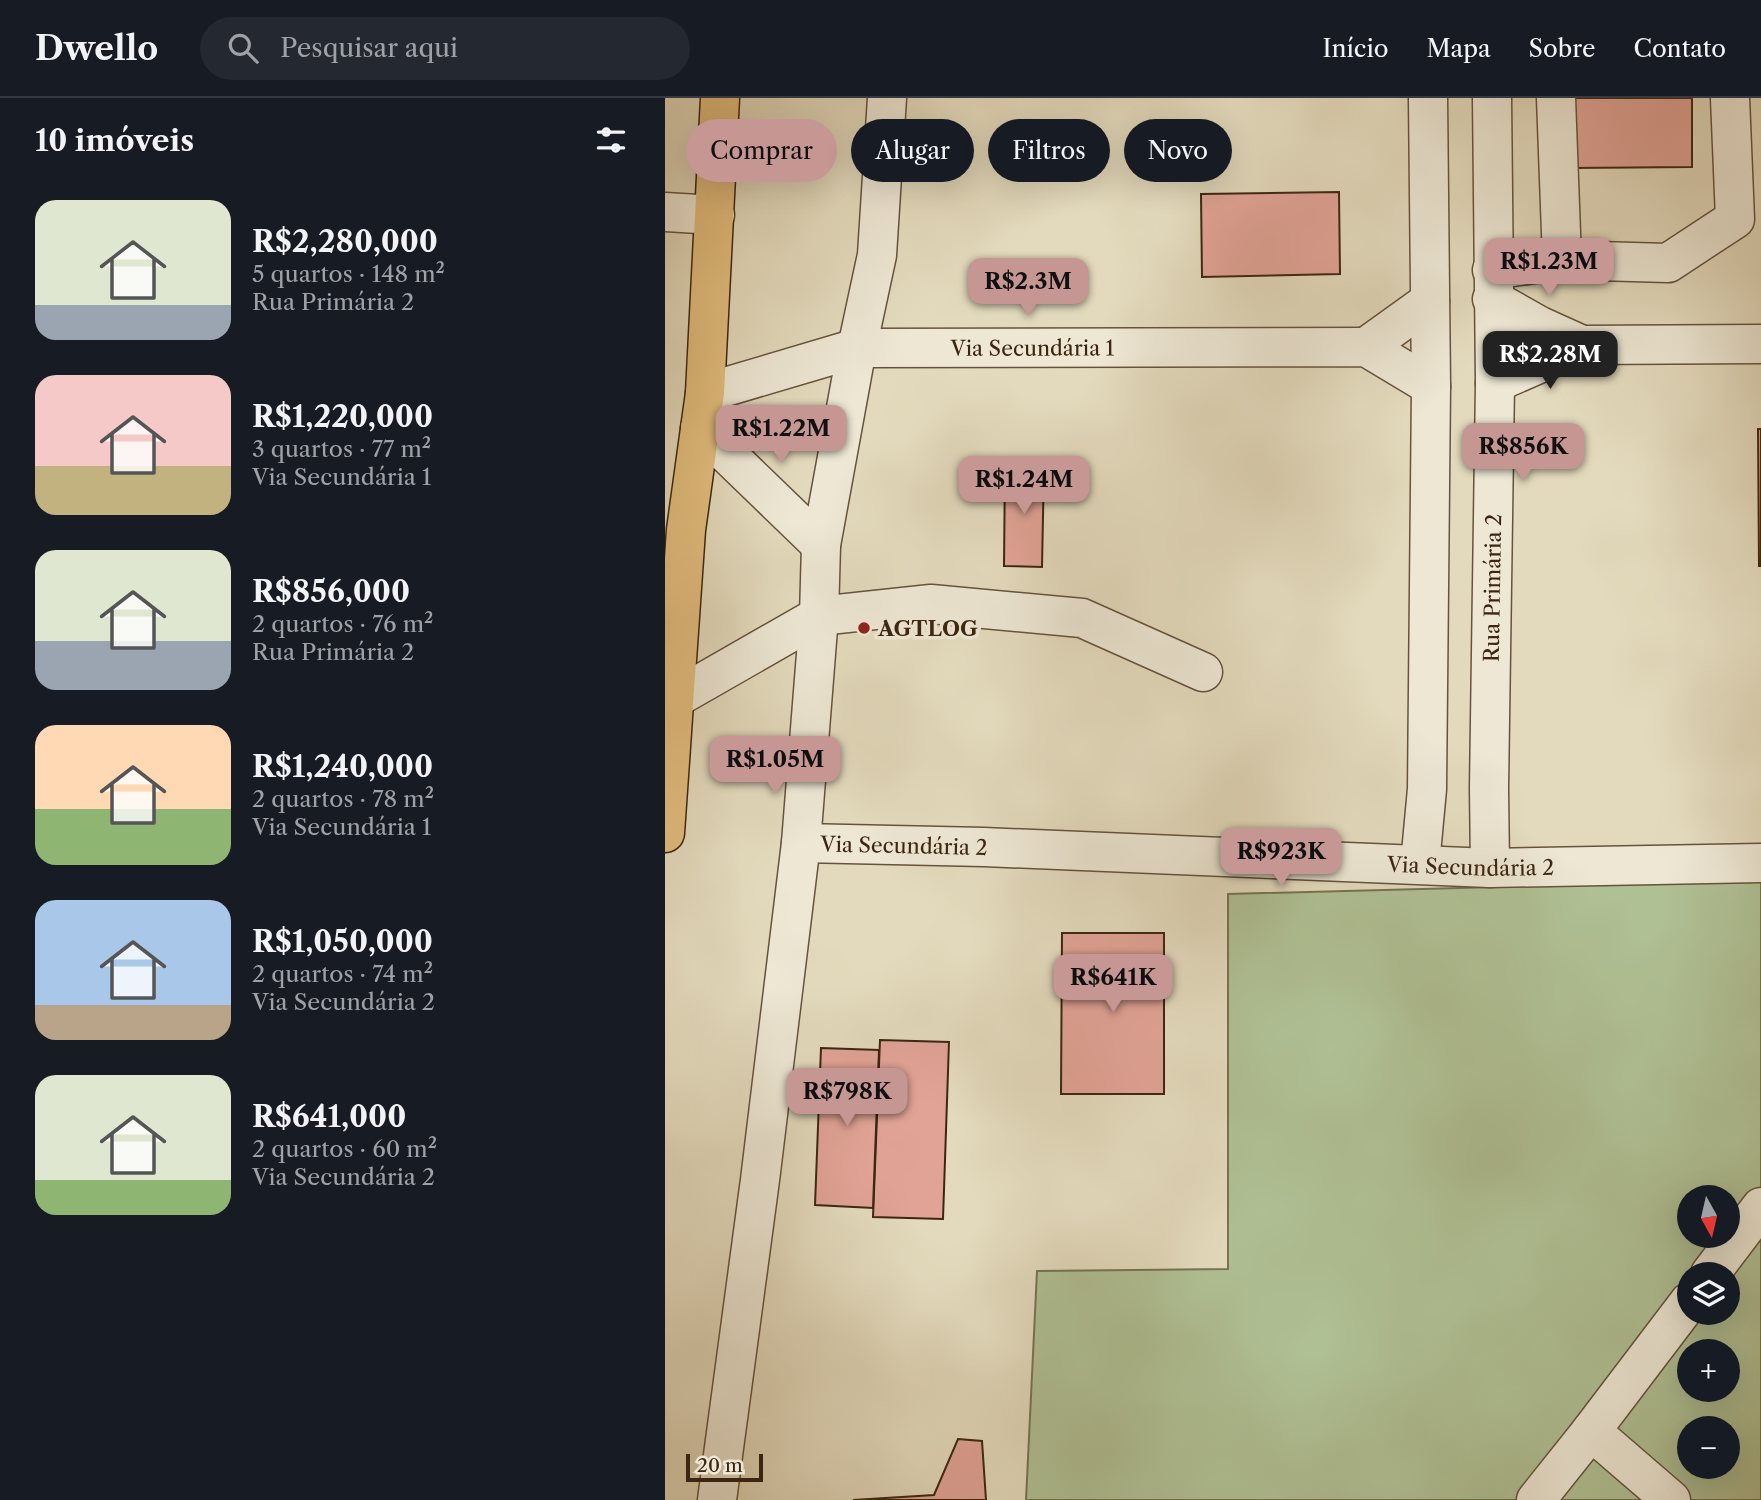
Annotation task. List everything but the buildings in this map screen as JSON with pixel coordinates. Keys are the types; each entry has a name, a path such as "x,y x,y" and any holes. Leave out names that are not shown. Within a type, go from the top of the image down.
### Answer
{"highway":[{"path":"665,834 686,530 703,411 720,98"}],"street":[{"path":"717,1500 801,843 819,617 821,545 877,255 887,98"},
{"path":"1420,864 1427,789 1431,386 1427,98"},
{"name":"Rua Primária 2","path":"1490,868 1495,383 1492,98"},
{"path":"1556,98 1562,260"},
{"path":"1582,345 1540,326 1492,285 1562,260 1668,263 1735,219 1730,98"},
{"path":"665,212 715,215"},
{"path":"1430,301 1366,347 1431,386"},
{"path":"1495,383 1582,345 1761,344"},
{"name":"Via Secundária 1","path":"703,411 857,348 1366,347"},
{"path":"703,411 821,545"},
{"path":"674,699 819,617 931,604 1082,618 1203,672"},
{"name":"Via Secundária 2","path":"801,843 984,847 1490,868 1761,863"},
{"path":"1719,1262 1761,1207"},
{"path":"1536,1500 1677,1318"},
{"path":"1591,1431 1671,1500"}],"green space":[{"path":"1761,880 1761,1500 1026,1500 1037,1271 1228,1269 1228,894"}],"place":[{"name":"AGTLOG","path":"864,628"}]}
